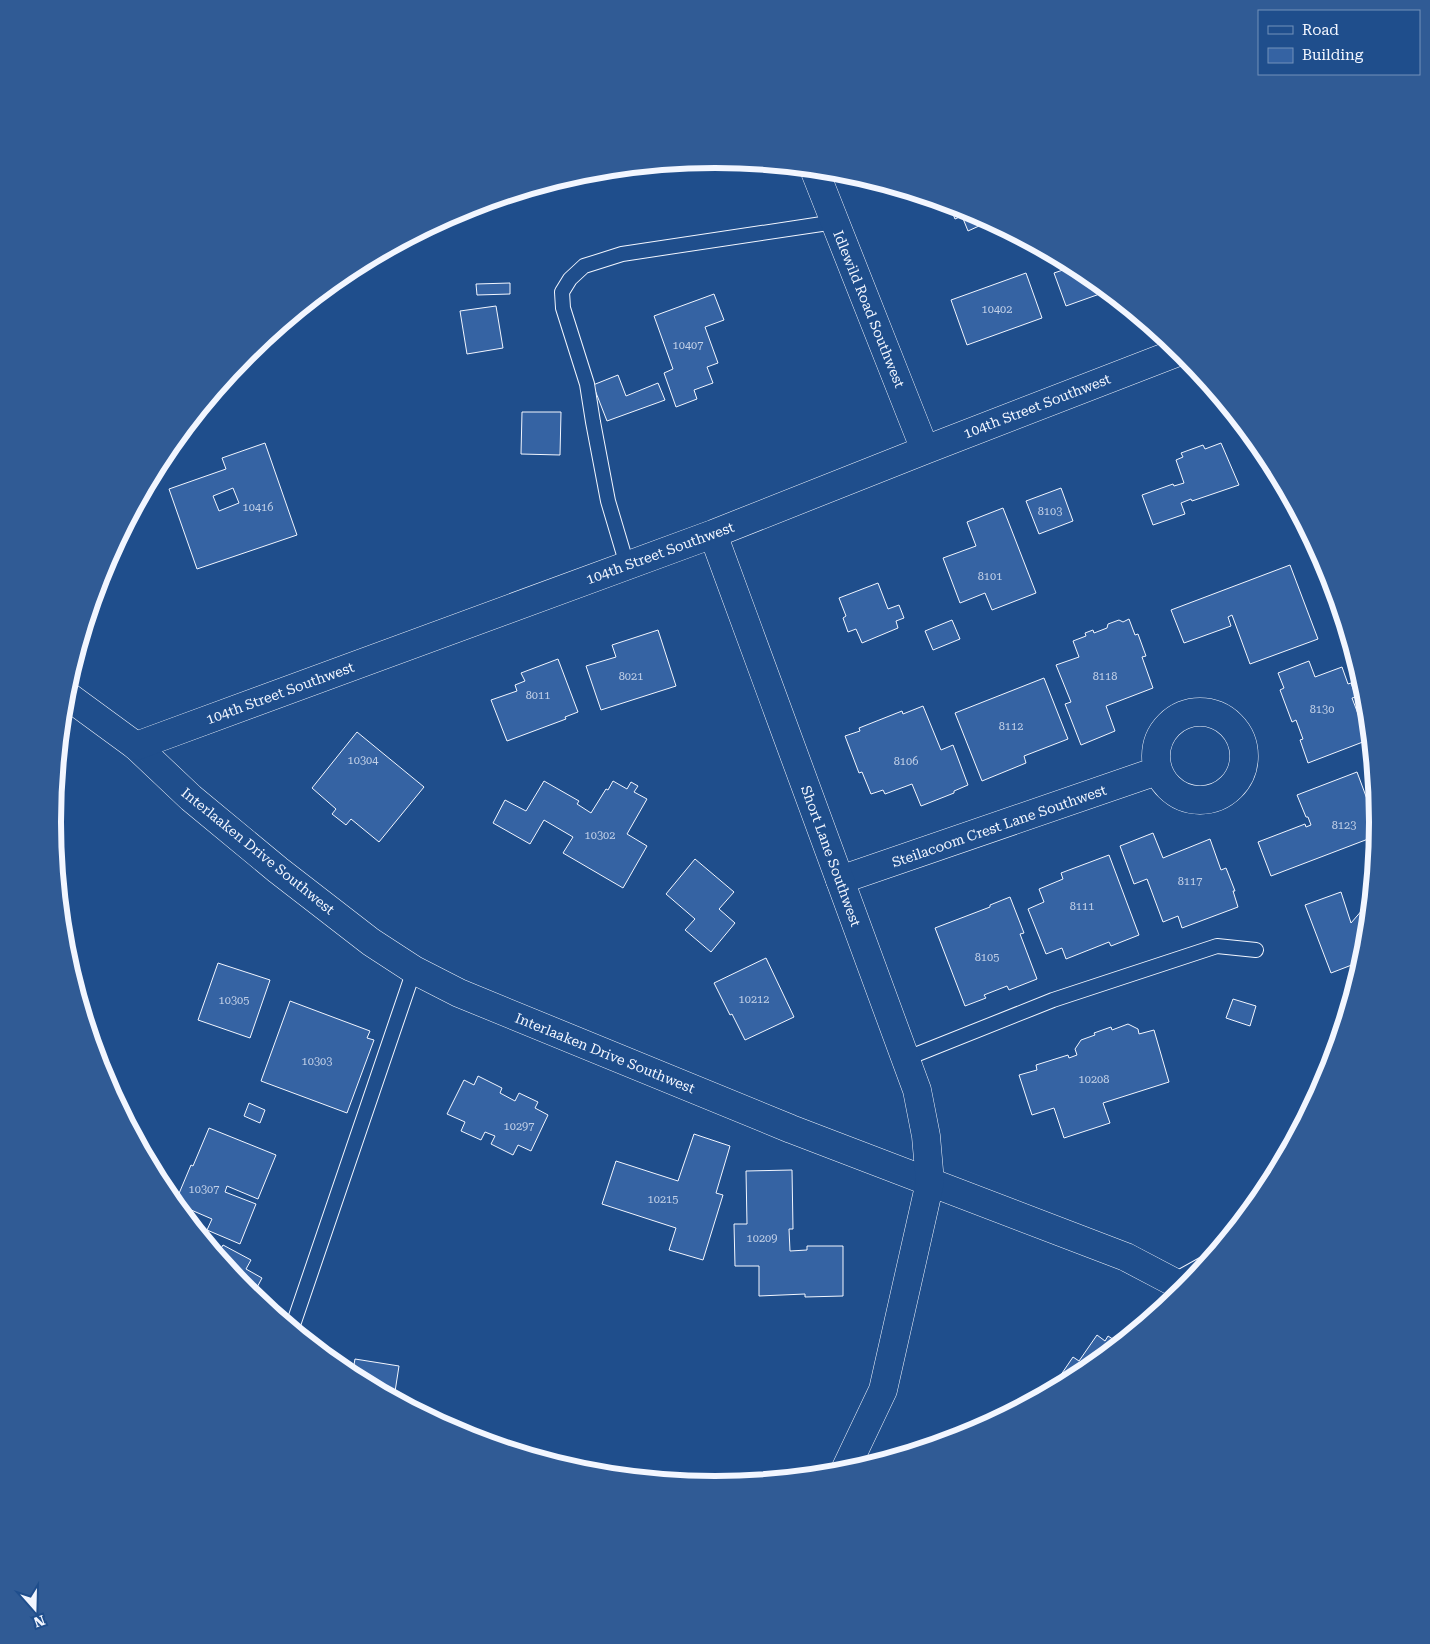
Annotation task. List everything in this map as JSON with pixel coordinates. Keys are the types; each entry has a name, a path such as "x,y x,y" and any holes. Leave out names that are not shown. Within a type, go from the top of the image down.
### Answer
{"street":[{"name":"Idlewild Road Southwest","path":"817,177 925,450"},
{"name":"104th Street Southwest","path":"136,746 713,534 1171,355"},
{"name":"Short Lane Southwest","path":"713,534 917,1090 926,1136 930,1182"},
{"name":"Interlaaken Drive Southwest","path":"73,700 136,746 192,798 278,870 371,942 414,970 459,993 781,1125 1126,1256 1177,1284"},
{"name":"Steilacoom Crest Lane Southwest","path":"840,880 1158,771"},
{"path":"849,1462 883,1390 930,1182"}],"lane":[{"path":"627,565 608,501 592,422 587,384 563,308 562,292 570,279 584,266 622,254 835,222"},
{"path":"905,1059 1053,1000 1217,946 1256,950"},
{"path":"294,1322 414,970"}],"building":[{"path":"953,213 961,216 955,219"},
{"path":"962,217 981,225 968,231"},
{"path":"1064,270 1100,294 1066,306 1054,273"},
{"path":"1026,273 1042,318 967,345 951,300"},
{"path":"510,283 510,294 477,295 476,284"},
{"path":"714,294 724,320 705,327 718,363 707,367 713,383 694,390 697,399 676,407 664,373 673,369 654,316"},
{"path":"496,306 503,348 467,354 460,311"},
{"path":"618,375 626,396 658,383 665,400 607,421 593,385"},
{"path":"522,412 561,412 560,455 521,454"},
{"path":"265,443 297,535 197,569 169,489 226,469 222,458","holes":["233,488 239,503 219,511 213,496"]},
{"path":"1221,443 1239,485 1181,503 1185,514 1153,525 1142,495 1173,484 1174,486 1184,483 1176,460 1183,457 1181,453 1203,445 1205,449"},
{"path":"1061,488 1073,521 1039,534 1026,501"},
{"path":"1003,508 1036,593 992,610 985,593 960,603 943,558 976,546 967,522"},
{"path":"1290,565 1318,639 1250,664 1232,615 1228,617 1231,626 1184,643 1171,610"},
{"path":"878,583 888,609 899,605 904,618 896,621 898,628 862,643 856,629 848,632 843,618 846,616 839,598"},
{"path":"1129,619 1135,635 1138,634 1146,656 1142,657 1153,688 1106,706 1115,731 1081,745 1065,704 1071,702 1056,665 1079,657 1073,641 1086,636 1085,633 1093,630 1094,633 1107,628 1108,624 1119,620 1123,622"},
{"path":"952,620 960,639 933,650 925,631"},
{"path":"658,630 676,686 601,710 586,666 616,657 612,645"},
{"path":"558,659 578,712 565,717 566,719 507,741 491,700 517,691 515,685 525,681 521,673"},
{"path":"1309,661 1315,677 1342,667 1348,684 1351,683 1356,697 1352,698 1360,719 1363,742 1308,763 1300,740 1303,739 1296,720 1292,722 1280,690 1284,688 1278,673"},
{"path":"1044,678 1068,739 1024,756 1026,763 982,781 955,713"},
{"path":"923,706 941,750 953,745 968,785 954,791 954,793 921,806 912,784 885,794 883,790 871,794 862,772 859,773 845,736 860,731 859,728 902,711 903,714"},
{"path":"357,732 424,787 379,842 351,819 346,825 332,814 336,809 312,788"},
{"path":"1357,772 1368,802 1368,839 1271,876 1258,842 1305,824 1306,827 1311,825 1297,795"},
{"path":"544,781 579,801 577,804 591,813 613,781 627,789 631,782 638,786 634,792 647,799 627,834 647,846 623,888 563,853 573,837 544,820 530,844 493,823 505,800 526,811"},
{"path":"1153,833 1163,858 1210,839 1221,870 1226,868 1235,891 1233,891 1238,907 1182,928 1178,916 1163,922 1147,879 1134,884 1120,846"},
{"path":"1109,855 1139,935 1111,946 1109,942 1066,959 1062,948 1046,954 1028,909 1044,902 1039,889 1063,879 1061,873"},
{"path":"695,859 734,892 719,909 735,923 711,952 685,930 695,919 666,894"},
{"path":"1341,892 1351,923 1363,910 1352,965 1331,973 1305,905"},
{"path":"1010,897 1024,933 1020,934 1037,979 1009,990 1007,986 984,995 986,998 965,1006 935,928 990,907 990,905"},
{"path":"766,958 794,1017 745,1040 714,983"},
{"path":"218,963 270,980 250,1038 198,1020"},
{"path":"1233,999 1256,1006 1250,1026 1226,1018"},
{"path":"290,1001 370,1031 367,1038 374,1040 347,1113 261,1081"},
{"path":"1128,1024 1138,1029 1139,1034 1154,1030 1169,1082 1103,1103 1110,1123 1064,1138 1054,1108 1032,1115 1019,1075 1037,1070 1036,1065 1068,1055 1069,1058 1077,1055 1075,1049 1081,1040 1111,1027 1112,1030"},
{"path":"478,1076 502,1088 500,1093 515,1101 519,1093 538,1102 535,1108 548,1115 531,1151 518,1145 513,1155 491,1144 495,1136 485,1132 481,1140 461,1131 465,1122 447,1114 464,1080 474,1085"},
{"path":"249,1103 265,1110 260,1123 244,1116"},
{"path":"209,1128 276,1155 258,1199 227,1186 225,1192 256,1204 240,1244 207,1230 212,1219 188,1209 178,1195 191,1165 193,1166"},
{"path":"694,1134 730,1146 716,1193 723,1195 703,1260 669,1250 676,1228 602,1204 616,1161 678,1181"},
{"path":"792,1170 793,1229 789,1229 790,1251 807,1250 807,1246 843,1246 843,1296 805,1297 805,1294 759,1296 759,1266 735,1266 734,1224 747,1224 746,1171"},
{"path":"223,1245 251,1260 246,1269 262,1278 257,1288 223,1253 220,1250"},
{"path":"1097,1335 1105,1341 1108,1336 1114,1340 1059,1378 1073,1357 1079,1361"},
{"path":"355,1359 399,1366 395,1392 388,1388 354,1367"}]}
